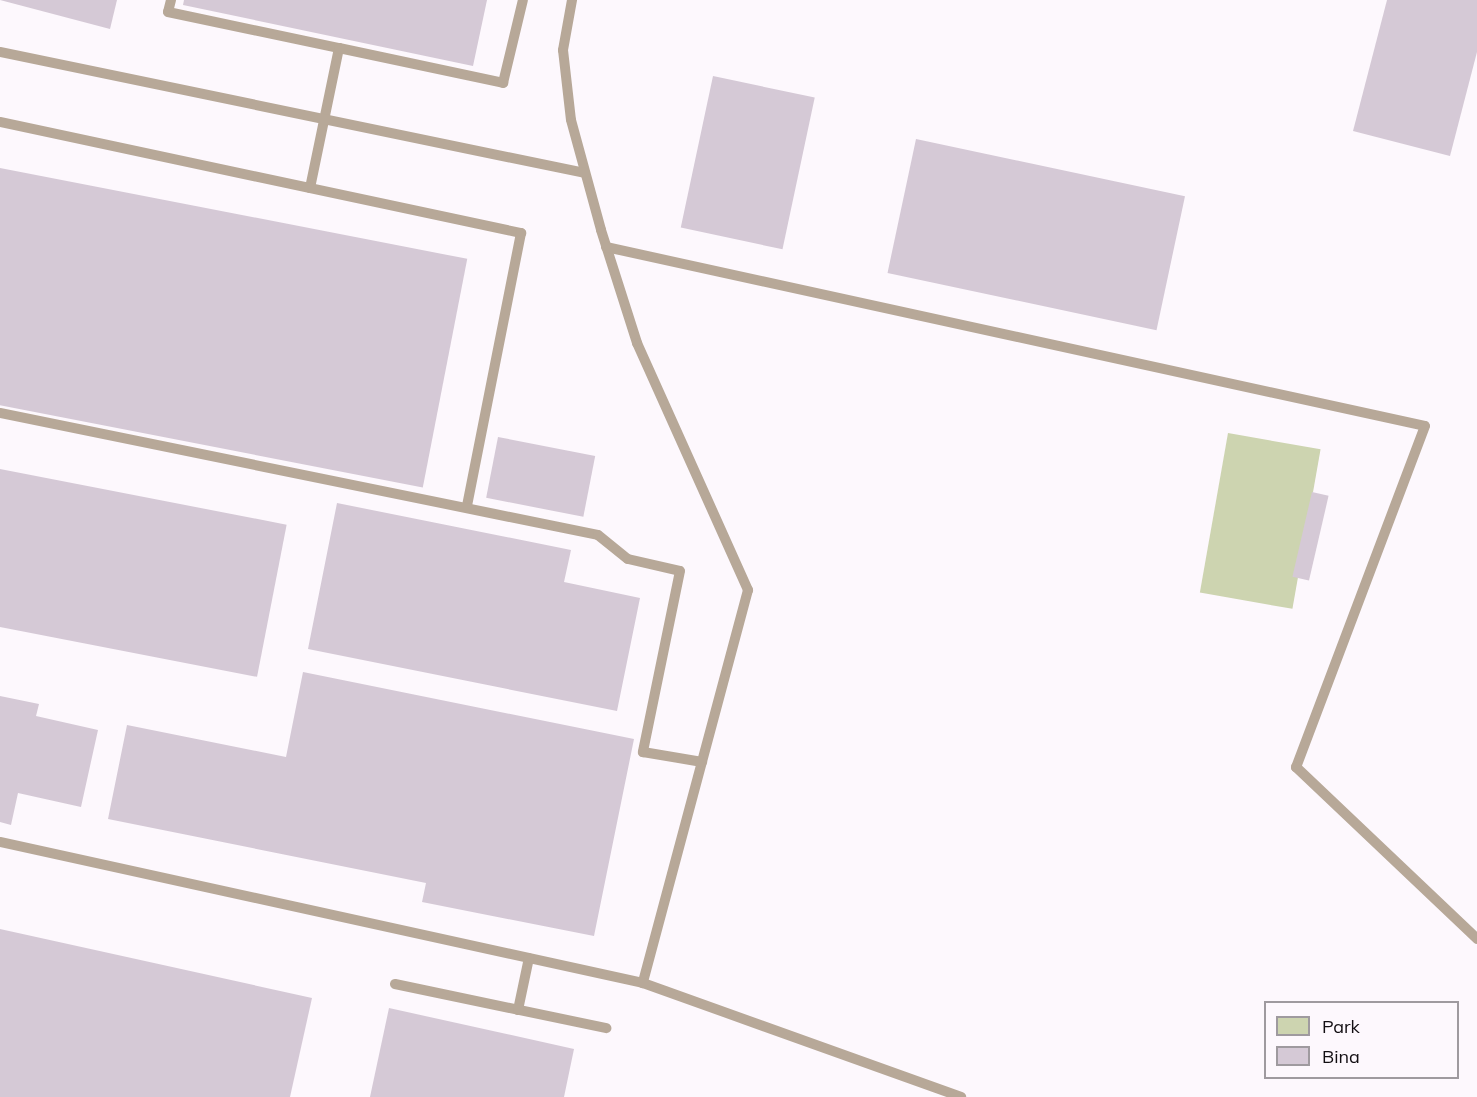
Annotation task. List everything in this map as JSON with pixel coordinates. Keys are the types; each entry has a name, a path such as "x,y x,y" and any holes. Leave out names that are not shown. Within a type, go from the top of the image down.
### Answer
{"lane":[{"path":"171,0 168,12 503,83 523,0"},
{"path":"573,0 563,50 571,120 606,247 637,343 748,590 643,983"},
{"path":"310,188 339,48"},
{"path":"0,52 585,173"},
{"path":"0,122 521,233 467,506"},
{"path":"606,247 1425,426 1296,767 1477,939"},
{"path":"0,413 467,506 598,535 628,560 680,571 643,752 702,762"},
{"path":"0,842 643,983 960,1097"},
{"path":"518,1010 529,958"},
{"path":"395,984 606,1028"}],"green space":[{"path":"1228,433 1321,449 1292,609 1200,593"}],"building":[{"path":"0,0 117,0 110,29"},
{"path":"184,0 487,0 473,66 183,5"},
{"path":"1387,0 1477,0 1477,52 1450,156 1353,131"},
{"path":"713,76 815,98 783,249 681,228"},
{"path":"916,139 1185,196 1157,330 888,273"},
{"path":"0,168 467,259 423,488 0,405"},
{"path":"498,437 595,456 583,517 486,498"},
{"path":"0,469 287,525 257,677 0,627"},
{"path":"1312,492 1329,496 1309,581 1292,577"},
{"path":"337,503 571,550 564,582 640,598 617,711 308,649"},
{"path":"303,672 634,739 594,936 422,902 426,883 108,819 127,725 286,757"},
{"path":"0,696 39,704 36,716 98,730 81,807 18,793 11,825 0,822"},
{"path":"0,929 312,998 290,1097 0,1097"},
{"path":"389,1008 574,1049 564,1097 370,1097"}]}
